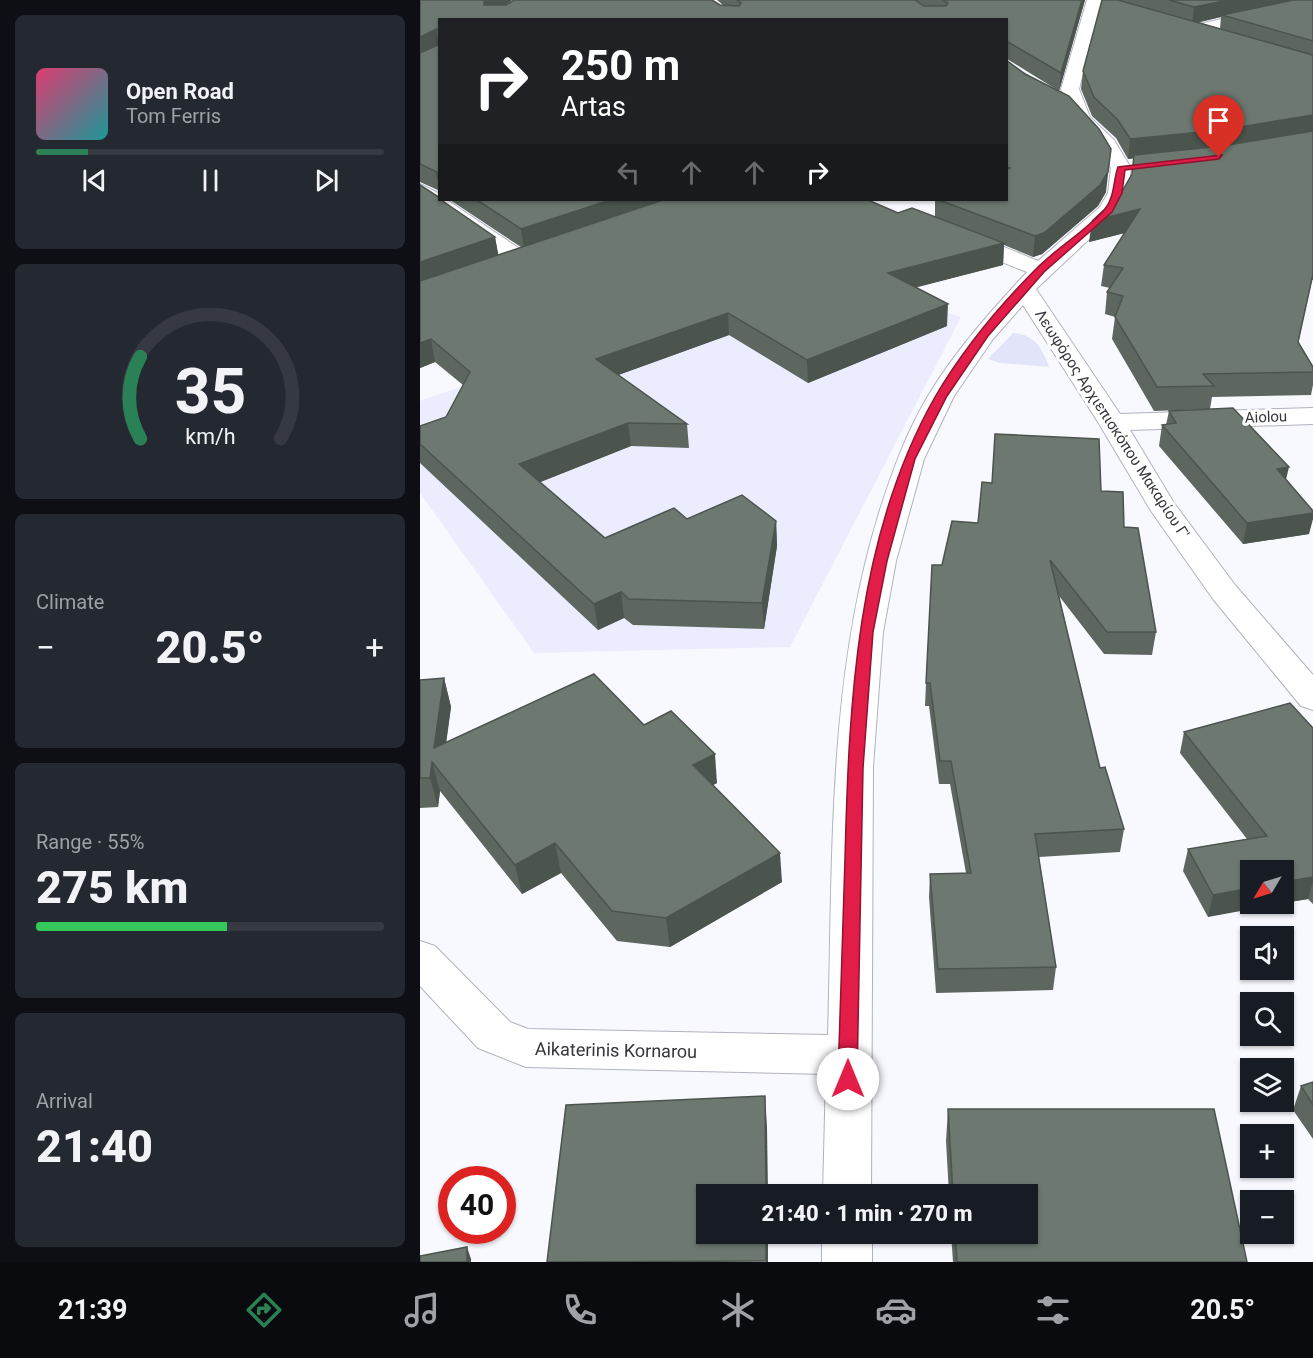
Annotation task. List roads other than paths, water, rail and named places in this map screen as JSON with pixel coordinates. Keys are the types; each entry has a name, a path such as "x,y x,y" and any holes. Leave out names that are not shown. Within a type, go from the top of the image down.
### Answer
{"street":[{"path":"847,1184 855,768 866,632 880,561 910,459 941,396 984,334 1033,280 1109,210 1132,167 1083,120 1076,109 1070,89 1095,1 1161,21"},
{"path":"1226,40 1188,28 1313,4"},
{"path":"1008,69 1023,89 1076,109"},
{"path":"423,182 438,194"},
{"path":"447,201 521,260"},
{"path":"941,230 1033,280"},
{"path":"498,268 543,252"},
{"name":"Λεωφόρος Αρχιεπισκόπου Μακαρίου Γ'","path":"1033,280 1161,505 1224,592 1313,698"},
{"name":"Aiolou","path":"1112,422 1313,416"},
{"name":"Aikaterinis Kornarou","path":"420,957 494,1035 526,1048 848,1056"},
{"path":"847,1244 847,1262"}]}
